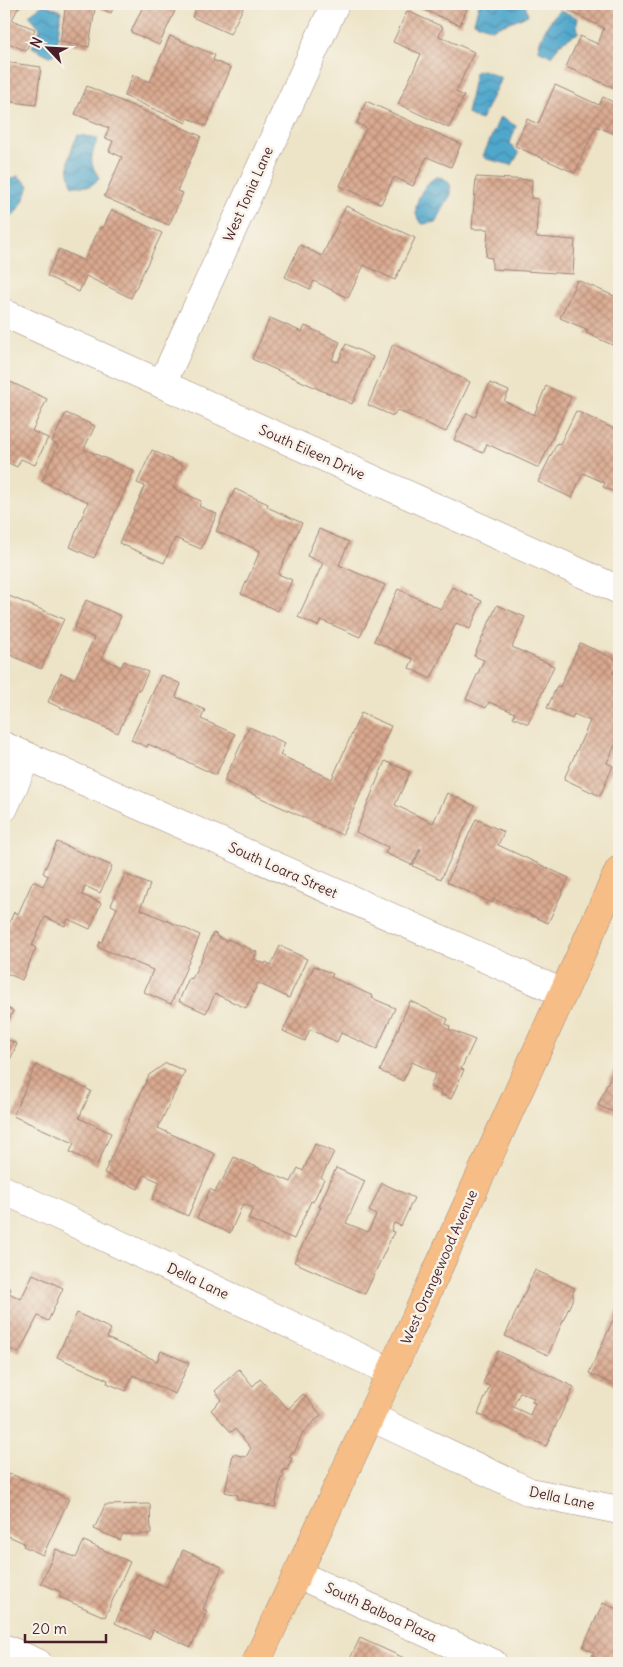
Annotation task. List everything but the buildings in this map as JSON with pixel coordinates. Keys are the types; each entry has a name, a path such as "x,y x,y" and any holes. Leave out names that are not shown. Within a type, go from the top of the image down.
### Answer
{"main road":[{"name":"West Orangewood Avenue","path":"256,1663 371,1417 619,870"}],"street":[{"name":"West Tonia Lane","path":"162,384 335,4"},
{"name":"South Eileen Drive","path":"4,313 619,590"},
{"path":"4,808 15,751"},
{"name":"South Loara Street","path":"15,751 563,993"},
{"name":"Della Lane","path":"4,1190 391,1372"},
{"name":"Della Lane","path":"371,1417 530,1492 619,1510"},
{"name":"South Balboa Plaza","path":"297,1574 493,1663"},
{"path":"4,1648 38,1663"}],"water":[{"path":"44,4 61,11 56,53 50,56 32,47 40,28 29,15"},
{"path":"479,4 525,4 528,15 491,29 474,22"},
{"path":"560,10 578,18 578,33 562,42 551,56 538,50 546,28"},
{"path":"483,70 501,78 481,120 467,114 475,72"},
{"path":"500,117 516,126 510,144 519,153 512,165 487,159 483,156"},
{"path":"78,135 98,138 93,152 92,163 99,179 90,186 72,186 70,178 69,160"},
{"path":"18,176 29,185 21,206 6,222 4,221 4,182"},
{"path":"437,177 448,182 451,187 451,194 436,222 423,224 418,219 416,213 418,199 427,185"}]}
